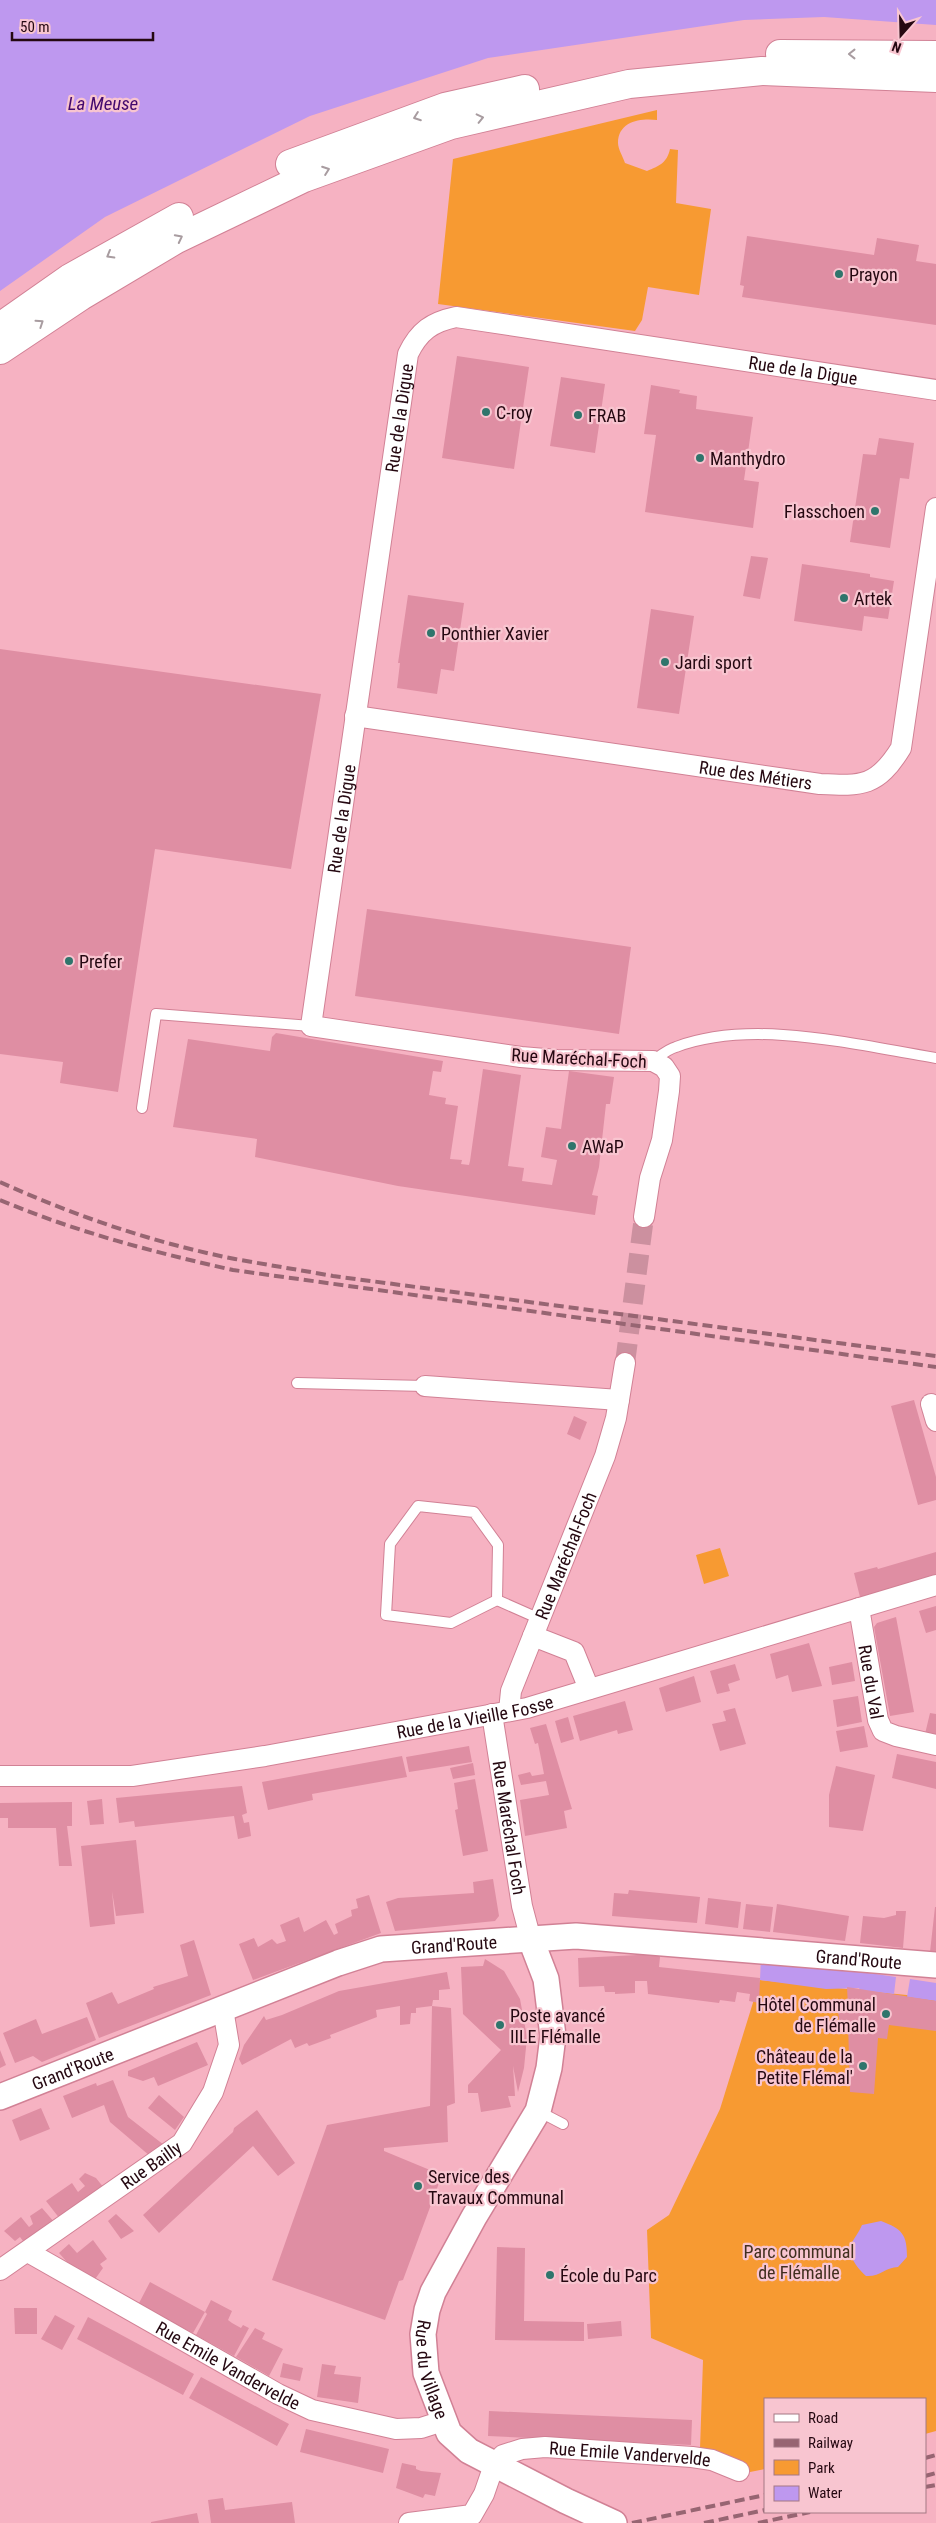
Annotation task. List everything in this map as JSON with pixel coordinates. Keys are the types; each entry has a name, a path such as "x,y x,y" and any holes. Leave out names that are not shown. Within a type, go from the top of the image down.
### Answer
{"main road":[{"path":"0,327 70,278 166,224 296,161 445,107 626,66 761,53 936,55"},
{"path":"0,350 81,296 175,240 304,178 452,125 629,84 762,71 936,78"}],"street":[{"name":"Rue de la Digue","path":"311,1026 408,354 416,338 439,320 456,317 936,390"},
{"name":"Rue des Métiers","path":"355,716 820,784 857,786 875,779 889,767 901,748 936,508"},
{"name":"Rue Maréchal-Foch","path":"311,1026 520,1057 557,1060 653,1061 664,1067 670,1076 669,1091 662,1140 650,1178 644,1217"},
{"name":"Rue Maréchal-Foch","path":"500,1712 511,1691 605,1456 616,1418 625,1363"},
{"path":"425,1386 619,1400"},
{"name":"Rue de la Vieille Fosse","path":"0,1776 132,1776 265,1756 527,1708 936,1586"},
{"name":"Rue du Val","path":"859,1608 878,1720 883,1731 896,1736 936,1745"},
{"path":"536,1628 574,1652 589,1689"},
{"name":"Rue Maréchal Foch","path":"500,1712 522,1906 531,1940"},
{"name":"Grand'Route","path":"0,2097 338,1963 381,1950 453,1943 576,1936 936,1965"},
{"name":"Rue du Village","path":"531,1940 546,1979 553,2036 549,2068 538,2111 474,2217 433,2292 426,2310 423,2334 426,2373 449,2433 469,2451 614,2523"},
{"name":"Rue Bailly","path":"0,2270 182,2143 213,2092 229,2045 224,2009"},
{"name":"Rue Emile Vandervelde","path":"28,2252 278,2394 312,2410 396,2429 421,2428 443,2421"},
{"name":"Rue Emile Vandervelde","path":"494,2465 503,2455 522,2448 545,2447 692,2457 712,2460 739,2471"},
{"path":"409,2523 472,2515 484,2494 494,2465"}],"lane":[{"path":"142,1108 156,1014 311,1026"},
{"path":"653,1061 675,1047 691,1043 725,1036 779,1033 936,1058"},
{"path":"297,1382 425,1386"},
{"path":"418,1506 474,1512 498,1545 497,1600 451,1622 386,1615 390,1544 418,1506"},
{"path":"497,1600 536,1628"},
{"path":"538,2111 564,2124"}],"green space":[{"path":"657,110 657,120 632,122 626,126 619,136 618,145 625,163 647,171 662,163 667,158 670,149 678,150 676,203 711,209 699,295 648,287 642,320 635,331 438,304 453,159"},
{"path":"720,1548 729,1576 704,1584 696,1555"},
{"name":"Parc communal de Flémalle","path":"760,1980 936,1998 936,2431 926,2434 926,2398 764,2398 764,2469 750,2472 700,2449 703,2360 651,2338 647,2230 669,2215 720,2109"}],"water":[{"name":"La Meuse","path":"0,0 936,0 936,25 824,17 744,20 488,58 310,116 105,217 0,291"},
{"path":"761,1957 896,1977 894,1994 860,1990 859,1988 826,1989 760,1980"},
{"path":"910,1979 936,1983 936,2001 907,1997"},
{"path":"881,2221 902,2233 906,2243 907,2257 898,2267 866,2276 857,2266 850,2253 851,2244 862,2225"}],"building":[{"name":"Prayon","path":"747,236 874,255 877,238 919,245 916,261 936,264 936,325 742,297 744,286 740,285"},
{"name":"C-roy","path":"457,356 529,367 514,469 442,458"},
{"name":"FRAB","path":"561,377 605,384 595,453 550,446"},
{"name":"Manthydro","path":"651,385 680,390 679,393 697,396 696,409 753,417 744,480 759,482 753,528 645,512 656,435 644,434"},
{"name":"Flasschoen","path":"879,438 914,443 909,479 900,478 890,548 850,542 863,454 876,455"},
{"path":"751,556 768,558 760,599 743,596"},
{"name":"Artek","path":"802,564 870,574 870,577 894,581 888,619 864,616 862,631 794,621"},
{"name":"Ponthier Xavier","path":"408,595 464,603 454,671 441,669 437,694 397,688 400,663 398,663"},
{"name":"Jardi sport","path":"651,609 694,616 679,714 637,708"},
{"name":"Prefer","path":"0,649 321,694 291,869 155,849 118,1092 60,1083 63,1062 0,1054"},
{"path":"367,909 631,947 619,1034 355,996"},
{"path":"276,1033 443,1061 441,1072 433,1071 429,1095 446,1098 445,1104 458,1106 450,1159 462,1160 461,1164 469,1165 470,1161 483,1069 521,1075 508,1166 524,1168 522,1181 552,1185 557,1160 541,1157 546,1127 561,1129 569,1071 614,1077 610,1104 606,1104 599,1167 592,1195 598,1196 595,1215 398,1186 255,1157 257,1139 173,1127 188,1039 270,1051 272,1037"},
{"path":"914,1400 936,1477 936,1500 918,1505 891,1406"},
{"path":"574,1416 587,1422 580,1440 567,1434"},
{"path":"936,1552 936,1576 860,1597 854,1573 877,1567 878,1569"},
{"path":"936,1606 936,1630 926,1633 919,1611"},
{"path":"896,1617 914,1712 890,1716 874,1627 877,1623"},
{"path":"809,1643 822,1686 792,1692 788,1675 776,1679 770,1654"},
{"path":"852,1662 855,1681 832,1685 829,1667"},
{"path":"735,1664 740,1680 728,1684 730,1691 717,1694 710,1671"},
{"path":"694,1676 701,1702 666,1712 659,1688"},
{"path":"858,1696 862,1722 837,1727 833,1700"},
{"path":"625,1701 633,1730 618,1734 617,1730 580,1741 573,1716"},
{"path":"735,1708 746,1744 720,1751 712,1724 726,1721 723,1711"},
{"path":"930,1713 936,1714 936,1737 925,1734"},
{"path":"568,1717 574,1739 561,1743 555,1721"},
{"path":"546,1724 572,1809 564,1811 567,1828 525,1836 520,1800 549,1795 546,1781 521,1785 518,1775 530,1772 532,1776 544,1774 538,1743 535,1744 530,1728"},
{"path":"864,1726 868,1747 840,1752 836,1731"},
{"path":"469,1746 472,1762 409,1772 406,1757"},
{"path":"897,1754 936,1762 936,1789 892,1778"},
{"path":"402,1756 407,1777 312,1794 313,1800 268,1810 262,1782"},
{"path":"473,1763 475,1775 453,1779 450,1768"},
{"path":"836,1766 875,1775 863,1831 829,1827 829,1795"},
{"path":"475,1779 488,1851 463,1856 455,1810 458,1809 454,1783"},
{"path":"242,1786 247,1813 242,1815 244,1823 249,1822 251,1836 238,1839 234,1816 135,1827 134,1821 119,1823 116,1798"},
{"path":"102,1799 104,1824 90,1825 87,1801"},
{"path":"72,1802 72,1826 67,1826 72,1866 59,1866 56,1828 8,1828 8,1818 0,1818 0,1803"},
{"path":"136,1840 144,1913 116,1916 112,1891 115,1924 90,1927 81,1846"},
{"path":"493,1879 499,1916 495,1921 395,1931 386,1902 398,1898 474,1893 473,1882"},
{"path":"629,1890 700,1897 697,1923 612,1916 614,1893 628,1894"},
{"path":"369,1895 381,1933 253,1980 239,1944 254,1938 258,1947 272,1939 277,1944 286,1941 280,1925 299,1917 304,1932 326,1920 334,1935 338,1933 335,1924 352,1916 351,1910 358,1908 356,1899"},
{"path":"708,1898 741,1902 738,1928 705,1924"},
{"path":"746,1904 773,1907 770,1932 743,1929"},
{"path":"777,1904 849,1916 845,1941 773,1932"},
{"path":"935,1907 936,1952 930,1952"},
{"path":"896,1911 906,1911 903,1948 860,1943 863,1916 884,1918 896,1915"},
{"path":"194,1940 211,1995 99,2038 86,2003 112,1992 118,2004 154,1989 153,1987 188,1976 180,1945"},
{"path":"657,1954 660,1957 659,1967 760,1978 759,2003 749,2001 750,1994 737,1992 735,2002 720,2000 719,2003 648,1994 647,1981 635,1981 635,1993 615,1994 615,1992 605,1992 604,1986 579,1987 578,1958"},
{"name":"Poste avancé IILE Flémalle","path":"485,1959 504,1971 520,1999 527,2037 524,2068 518,2092 513,2066 515,2096 508,2096 511,2107 481,2112 478,2093 468,2093 468,2085 501,2050 463,2014 461,1967 483,1966"},
{"path":"447,1972 450,1989 439,1990 439,2000 433,2000 432,2006 416,2008 416,2013 411,2013 410,2024 400,2025 400,2006 376,2010 377,2017 330,2035 331,2038 309,2046 307,2043 295,2048 291,2039 242,2065 239,2059 244,2045 264,2016 266,2020 282,2015 339,1991"},
{"name":"Château de la Petite Flémal'","path":"847,1987 936,2001 936,2031 889,2025 887,2039 878,2038 874,2094 850,2092 848,2023 839,2023 838,2007 848,2007"},
{"path":"432,2006 451,2008 455,2103 447,2106 448,2142 384,2148 384,2151 442,2175 403,2280 399,2281 385,2320 272,2280 327,2125 430,2106"},
{"path":"87,2017 96,2040 42,2062 33,2056 15,2063 3,2033 36,2019 42,2034"},
{"path":"197,2042 208,2065 158,2086 154,2077 143,2081 128,2076 128,2071"},
{"path":"0,2050 6,2065 0,2068"},
{"path":"113,2080 128,2117 164,2145 150,2156 110,2122 104,2105 72,2118 63,2096 96,2083 97,2086"},
{"path":"159,2095 184,2117 175,2130 148,2108"},
{"path":"41,2108 50,2129 20,2141 12,2120"},
{"path":"257,2110 295,2163 278,2176 253,2146 159,2233 143,2215 233,2132 234,2128"},
{"path":"85,2173 96,2178 104,2188 60,2219 46,2201 72,2183 78,2192 85,2186 79,2179"},
{"path":"42,2208 55,2223 26,2245 20,2237 15,2241 4,2231 21,2217 29,2227 33,2224 30,2216"},
{"path":"116,2214 134,2231 121,2239 108,2221"},
{"path":"93,2240 107,2259 100,2264 103,2268 93,2282 75,2271 59,2253 69,2244 77,2253"},
{"path":"497,2247 525,2248 524,2321 584,2322 584,2341 495,2340"},
{"path":"150,2282 205,2312 193,2333 138,2305"},
{"path":"211,2300 232,2311 228,2320 232,2323 241,2328 243,2325 249,2328 234,2356 196,2335 207,2314 205,2312"},
{"path":"14,2308 37,2308 37,2334 15,2334"},
{"path":"55,2315 75,2326 62,2350 41,2339"},
{"path":"88,2317 194,2374 183,2395 77,2339"},
{"path":"621,2321 622,2336 588,2339 587,2324"},
{"path":"255,2328 265,2333 262,2339 283,2349 269,2376 236,2357"},
{"path":"283,2363 303,2368 300,2381 280,2377"},
{"path":"322,2364 336,2366 334,2374 361,2377 358,2403 317,2397"},
{"path":"201,2377 289,2424 277,2446 189,2398"},
{"path":"489,2411 692,2420 691,2445 488,2436"},
{"path":"306,2429 389,2449 383,2473 300,2452"},
{"path":"402,2463 416,2466 416,2469 421,2471 441,2473 435,2496 425,2494 423,2498 396,2488"},
{"path":"223,2498 225,2510 292,2502 295,2523 211,2523 208,2500"},
{"path":"197,2513 199,2523 151,2523 151,2522"}],"tunnel":[{"path":"625,1363 644,1217"}],"railway":[{"path":"0,1182 57,1206 145,1237 235,1259 333,1276 936,1356"},
{"path":"0,1200 57,1222 115,1240 233,1270 936,1367"},
{"path":"926,2458 936,2455"},
{"path":"926,2476 936,2473"},
{"path":"926,2487 936,2485"},
{"path":"632,2523 764,2495"},
{"path":"704,2523 764,2510"},
{"path":"758,2523 805,2513"}],"place":[{"name":"Prayon","path":"839,274"},
{"name":"C-roy","path":"486,412"},
{"name":"FRAB","path":"578,415"},
{"name":"Manthydro","path":"700,458"},
{"name":"Flasschoen","path":"875,511"},
{"name":"Artek","path":"844,598"},
{"name":"Ponthier Xavier","path":"431,633"},
{"name":"Jardi sport","path":"665,662"},
{"name":"Prefer","path":"69,961"},
{"name":"AWaP","path":"572,1146"},
{"name":"Hôtel Communal de Flémalle","path":"886,2014"},
{"name":"Poste avancé IILE Flémalle","path":"500,2025"},
{"name":"Château de la Petite Flémal'","path":"863,2066"},
{"name":"Service des Travaux Communal","path":"418,2186"},
{"name":"École du Parc","path":"550,2275"}]}
